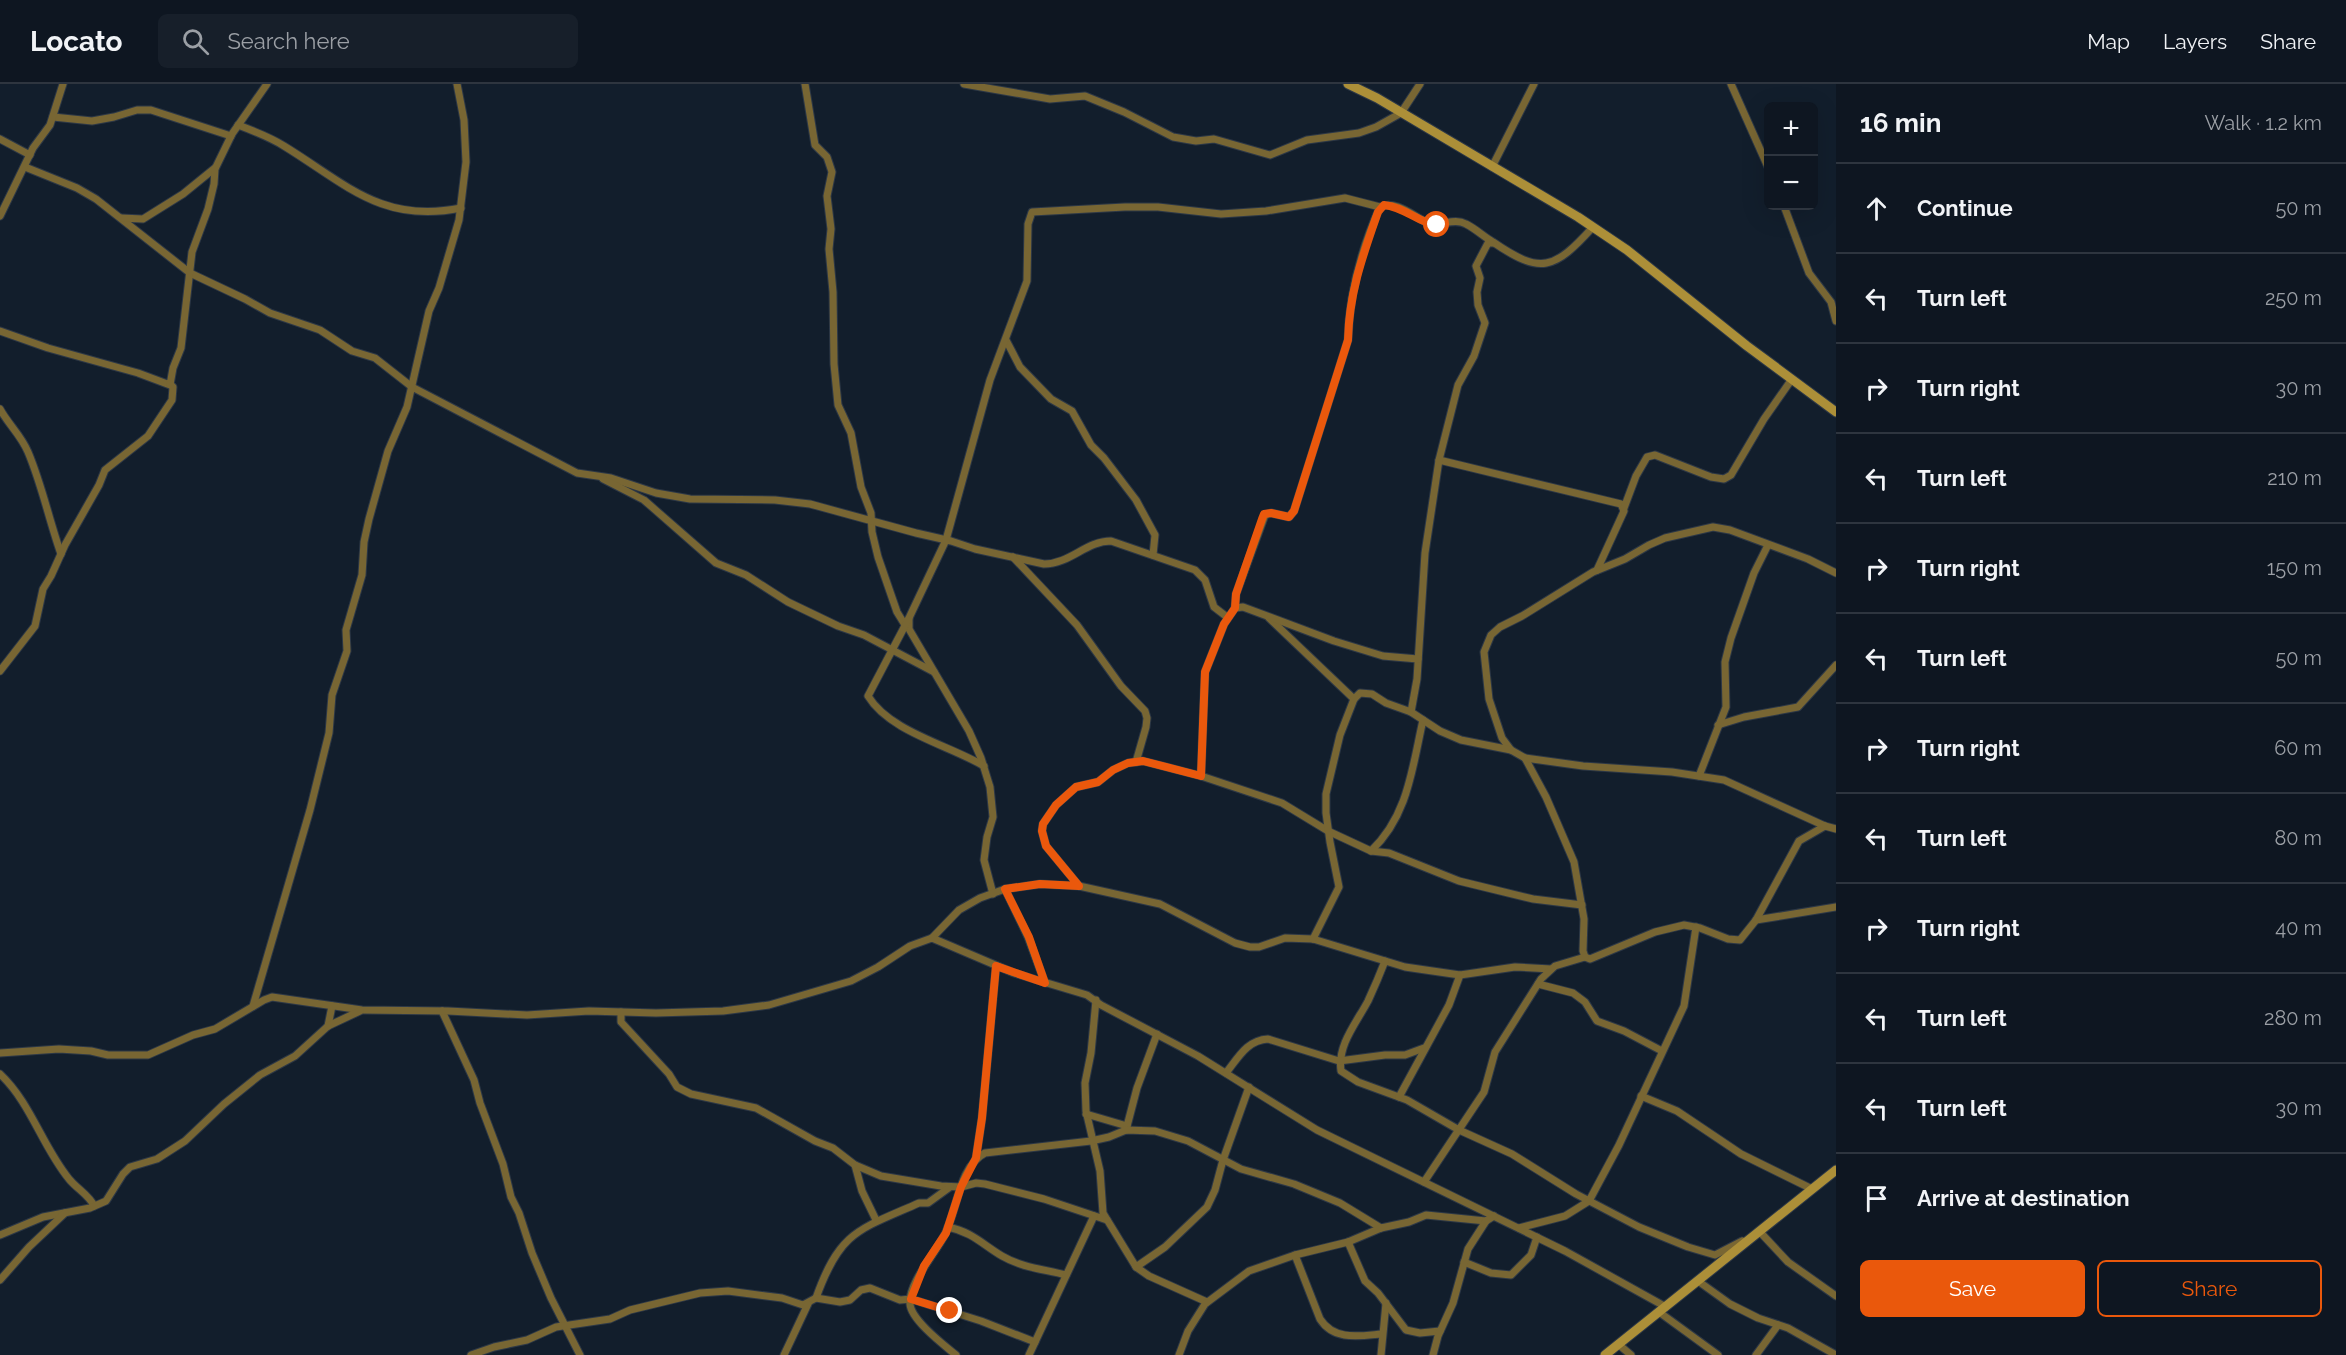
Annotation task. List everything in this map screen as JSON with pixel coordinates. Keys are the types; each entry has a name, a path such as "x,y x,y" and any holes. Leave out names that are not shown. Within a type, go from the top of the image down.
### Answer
{"street":[{"path":"0,216 30,155 53,117 63,84"},
{"path":"0,671 35,626 43,589 108,466 148,436 172,400 173,387 170,384 173,368 181,348 192,252 208,209 215,168 231,136 267,84"},
{"path":"253,1006 310,810 329,733 332,695 345,662 348,646 346,630 360,582 369,519 382,470 404,417 429,311 452,245 461,208 465,153 464,120 458,86 449,84"},
{"path":"805,84 815,145 827,157 832,172 827,196 831,229 829,249 838,405 851,433 855,464 871,513 878,557 897,612 907,622 969,731 984,766 990,787 993,817 984,860 993,894"},
{"path":"964,84 1050,99 1085,96 1124,112 1173,137 1197,141 1214,139 1266,155 1307,140 1368,130 1388,121 1401,113 1420,84"},
{"path":"1348,84 1492,166 1628,250 1836,412"},
{"path":"1492,166 1534,84"},
{"path":"1731,84 1764,158"},
{"path":"53,117 92,121 137,110 151,110 231,136"},
{"path":"238,125 283,146 341,185 392,207 436,213 461,208"},
{"path":"0,139 30,155"},
{"path":"25,167 77,188 121,218 190,273 245,298 270,314 320,330 352,351 375,358 412,387 577,472 656,493 690,499 775,500 810,504 975,549 1053,564 1068,559 1101,541 1111,541 1202,575 1214,607 1227,617"},
{"path":"121,218 136,220 149,216 183,194 215,168"},
{"path":"984,766 951,748 927,741 873,704 868,696 946,540 990,380 1027,281 1028,224 1032,212 1147,207 1221,214 1266,211 1346,198 1380,207 1384,205 1402,209 1432,225 1443,222 1464,223 1493,243 1528,262 1544,264 1551,262 1574,246 1593,227"},
{"path":"1201,776 1205,672 1227,617 1235,608 1236,594 1264,514 1271,513 1289,517 1294,511 1348,340 1348,313 1353,289 1380,207"},
{"path":"1785,210 1809,273 1831,302 1836,321"},
{"path":"1411,711 1417,679 1422,588 1438,460 1458,385 1474,356 1485,323 1478,305 1479,278 1476,266 1488,243 1493,243"},
{"path":"0,331 48,348 170,384"},
{"path":"1006,340 1020,367 1051,399 1072,411 1091,445 1137,500 1155,535 1153,555"},
{"path":"1597,570 1636,476 1647,457 1655,455 1711,477 1724,479 1731,475 1764,419 1792,379"},
{"path":"0,409 5,419 16,430 27,451 44,493 47,514 61,554"},
{"path":"1438,460 1621,504 1624,508"},
{"path":"600,477 644,500 716,563 746,575 788,602 893,648 934,672"},
{"path":"1511,750 1502,738 1489,699 1484,652 1491,635 1500,627 1597,570 1625,560 1649,544 1665,538 1713,527 1730,530 1808,559 1836,573"},
{"path":"1699,776 1726,707 1725,662 1754,573 1768,545"},
{"path":"1013,557 1077,625 1121,687 1145,711 1146,727 1136,762"},
{"path":"1235,608 1244,607 1334,641 1383,656 1418,659"},
{"path":"1266,615 1354,699"},
{"path":"1718,725 1753,715 1798,707 1836,665"},
{"path":"1313,939 1339,887 1328,831 1326,794 1340,735 1354,699 1360,693 1372,694 1386,703 1411,711 1440,731 1461,740 1511,750 1525,758 1583,766 1672,772 1724,780 1836,829"},
{"path":"1371,851 1386,836 1399,814 1423,720"},
{"path":"1525,758 1574,862 1584,919 1583,951 1585,957"},
{"path":"1079,886 1046,846 1042,831 1043,824 1056,805 1076,787 1098,782 1113,770 1143,761 1201,776 1282,803 1328,831 1371,851 1389,853 1435,873 1533,899 1582,905"},
{"path":"1425,1182 1484,1092 1495,1052 1538,984 1551,969 1585,957 1590,959 1655,932 1684,926 1696,927 1728,939 1740,940 1756,920 1799,841 1825,826"},
{"path":"0,1053 76,1049 108,1055 148,1055 193,1035 215,1029 272,997 362,1010 527,1015 571,1011 723,1011 769,1005 851,981 878,968 910,946 932,938 959,910 1005,889 1040,884 1079,886 1160,904 1234,944 1250,947 1259,947 1285,938 1313,939 1405,967 1460,975 1515,966 1551,969"},
{"path":"1005,889 1029,937 1045,983"},
{"path":"1756,920 1836,907"},
{"path":"1518,1228 1565,1216 1589,1201 1619,1144 1684,1005 1696,927"},
{"path":"932,938 996,966 1087,995 1226,1073 1317,1130 1609,1274 1663,1309 1718,1355"},
{"path":"1385,961 1368,1001 1351,1029 1339,1061 1341,1071 1358,1082 1399,1097 1459,1130 1512,1154 1589,1201 1638,1227 1688,1247 1715,1255 1760,1232"},
{"path":"956,1355 918,1319 909,1304 924,1266 948,1227 961,1187 976,1158 982,1118 996,966"},
{"path":"1399,1097 1449,1005 1460,975"},
{"path":"1538,984 1578,996 1597,1021 1624,1031 1662,1051"},
{"path":"1096,1000 1091,1053 1085,1083 1086,1114 1100,1171 1103,1213 1136,1267 1149,1276 1207,1302"},
{"path":"328,1026 332,1006"},
{"path":"0,1235 43,1217 65,1214 106,1202 123,1174 130,1167 157,1158 185,1141 224,1104 260,1075 295,1056 328,1026 362,1010"},
{"path":"442,1011 474,1080 480,1103 503,1164 511,1197 532,1253 580,1355"},
{"path":"621,1012 621,1022 669,1074 677,1087 691,1094 756,1108 815,1141 833,1148 855,1166 881,1176 950,1187 985,1184 1044,1199 1107,1220"},
{"path":"976,1158 985,1153 1018,1148 1091,1141 1109,1137 1127,1128 1137,1088 1157,1034"},
{"path":"1226,1073 1242,1051 1259,1040 1268,1040 1339,1061 1385,1054 1405,1055 1424,1048"},
{"path":"0,1074 17,1093 37,1126 48,1152 75,1187 94,1206"},
{"path":"1136,1267 1165,1247 1207,1207 1215,1190 1223,1160 1249,1087"},
{"path":"1641,1096 1677,1111 1741,1154 1812,1189"},
{"path":"1086,1114 1127,1128 1155,1131 1188,1141 1240,1169 1294,1184 1340,1203 1382,1228"},
{"path":"855,1166 862,1191 876,1220"},
{"path":"1605,1355 1836,1170"},
{"path":"784,1355 808,1304 816,1298 825,1272 836,1252 863,1227 919,1203 928,1203 950,1187"},
{"path":"0,1280 28,1247 65,1214"},
{"path":"1179,1355 1188,1331 1207,1302 1249,1271 1295,1255 1348,1242 1382,1228 1409,1222 1426,1215 1486,1221"},
{"path":"1029,1355 1094,1216"},
{"path":"1433,1355 1433,1348 1453,1303 1468,1249 1486,1221 1494,1216"},
{"path":"948,1227 961,1229 1000,1255 1027,1268 1066,1275"},
{"path":"1760,1232 1788,1262 1836,1296"},
{"path":"1464,1262 1491,1273 1511,1275 1532,1255 1537,1237"},
{"path":"1348,1242 1365,1281 1386,1303 1406,1330 1420,1333 1440,1331"},
{"path":"1295,1255 1326,1329 1341,1336 1381,1334"},
{"path":"1698,1281 1731,1304 1805,1337 1836,1355"},
{"path":"816,1298 840,1302 850,1300 861,1290 870,1288 900,1300 911,1299 981,1321 1035,1342"},
{"path":"471,1355 527,1340 565,1325 610,1319 660,1301 717,1291 782,1298 803,1305 808,1304"},
{"path":"1381,1355 1381,1334 1386,1303"},
{"path":"1756,1355 1778,1325"},
{"path":"1618,1344 1631,1355"}],"route":[{"path":"950,1311 911,1299 924,1266 946,1233 961,1187 976,1158 982,1118 996,966 1045,983 1029,937 1005,889 1040,884 1079,886 1046,846 1042,831 1043,824 1056,805 1076,787 1098,782 1113,770 1128,763 1143,761 1201,776 1205,672 1224,624 1231,610 1235,608 1236,594 1264,514 1271,513 1289,517 1294,511 1348,340 1348,313 1353,289 1380,207 1384,205 1402,209 1425,222 1437,225"}]}
